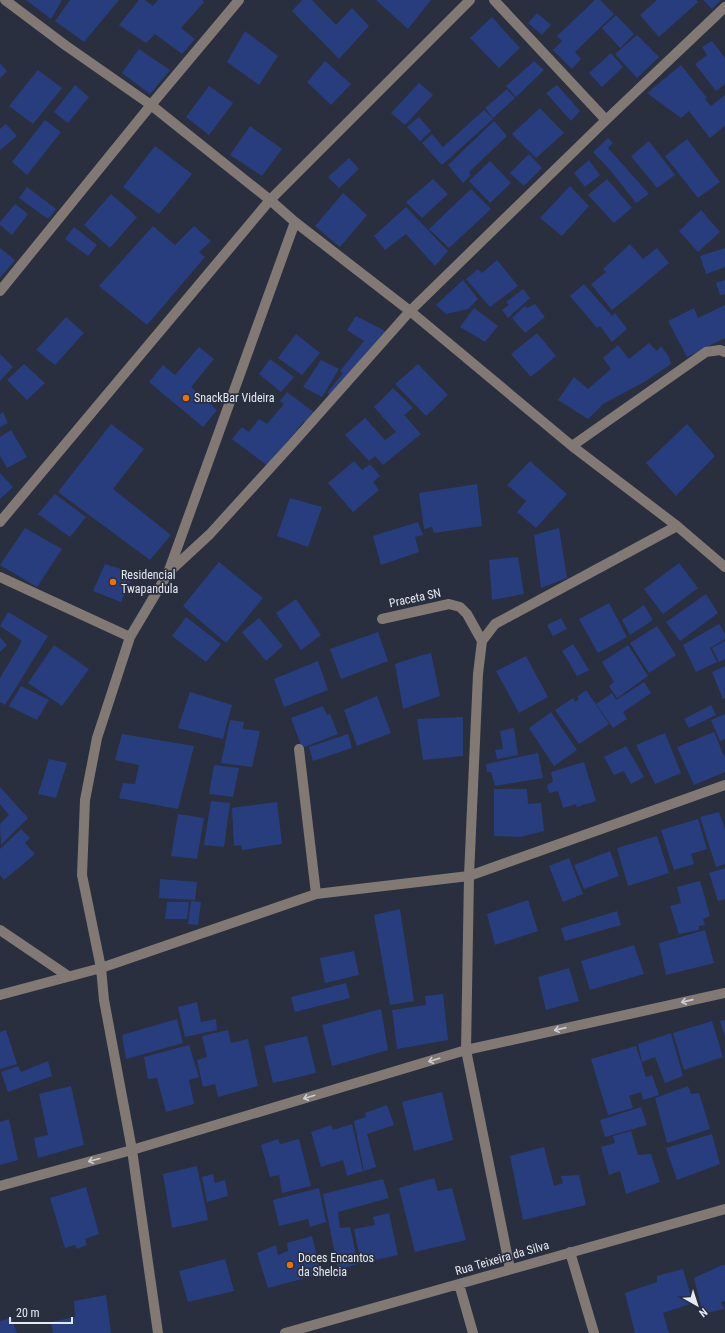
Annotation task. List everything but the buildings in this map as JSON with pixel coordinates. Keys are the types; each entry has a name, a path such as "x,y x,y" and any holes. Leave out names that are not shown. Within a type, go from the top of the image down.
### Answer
{"street":[{"path":"5,0 65,45 151,105 270,200 295,222 410,311 572,446 677,526 725,567"},
{"path":"0,291 151,105 239,0"},
{"path":"0,522 270,200 470,0"},
{"path":"494,0 606,120"},
{"path":"168,573 215,528 410,311 606,120 725,7"},
{"path":"158,1333 132,1150 104,1000 101,968 82,875 85,800 97,738 130,636 168,573 295,222"},
{"path":"572,446 706,352 720,350 725,352"},
{"path":"510,1270 466,1050 469,876 478,674 482,641 495,624 677,526"},
{"path":"0,577 130,636"},
{"name":"Praceta SN","path":"382,618 449,604 460,607 467,614 482,641"},
{"path":"299,749 316,894"},
{"path":"0,995 101,968 316,894 469,876 725,785"},
{"path":"0,930 68,976"},
{"path":"0,1186 132,1150 466,1050 725,993"},
{"name":"Rua Teixeira da Silva","path":"285,1333 725,1208"},
{"path":"570,1252 594,1333"},
{"path":"459,1284 473,1333"}],"place":[{"name":"SnackBar Videira","path":"186,398"},
{"name":"Residencial Twapandula","path":"113,582"},
{"name":"Doces Encantos da Shelcia","path":"290,1265"}]}
